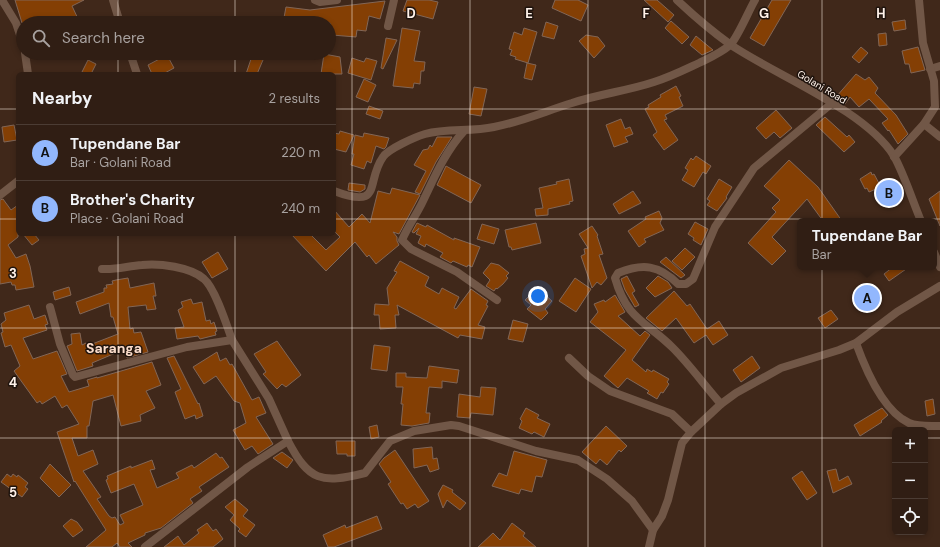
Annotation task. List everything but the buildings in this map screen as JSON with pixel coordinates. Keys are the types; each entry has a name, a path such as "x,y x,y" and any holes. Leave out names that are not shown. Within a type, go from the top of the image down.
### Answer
{"street":[{"path":"2,0 16,23"},
{"path":"113,0 118,16"},
{"path":"315,0 320,2 337,0"},
{"path":"388,26 394,0"},
{"name":"Golani Road","path":"677,0 731,44 868,128 894,157 920,218"},
{"path":"336,192 356,198 362,197 372,189 379,163 384,155 390,150 423,134 494,127 535,117 597,96 653,83 710,58 731,44 755,0"},
{"path":"894,157 924,124 936,107 934,81 923,43 919,0"},
{"path":"26,60 28,72"},
{"path":"132,60 136,72"},
{"path":"930,69 940,66"},
{"path":"721,404 672,347 632,314 618,288 615,278 618,272 629,268 646,266 660,270 678,284 686,284 693,278 715,227 745,179 754,168 831,104"},
{"path":"924,124 940,137"},
{"path":"464,131 452,144 438,168 423,201 402,240 411,249 457,272 497,300"},
{"path":"0,194 16,182"},
{"path":"102,269 118,270 142,265 188,269 205,279 220,308 232,340 269,399 288,441 300,462 308,471 327,479 365,473 390,441 414,431 451,425 459,426 536,451 578,460 607,479 632,501 653,530"},
{"path":"649,547 653,530 662,516 668,500 682,443 691,432 721,404 736,393 781,368 839,350 856,342 896,312 940,286"},
{"path":"50,307 60,344 75,377 187,347 232,340"},
{"path":"856,342 866,372 900,418 911,424 940,426"},
{"path":"569,358 588,376 610,391 672,414 691,432"},
{"path":"145,547 248,468 288,441"}],"place":[{"name":"Brother's Charity","path":"889,193"},
{"name":"Tupendane Bar","path":"867,298"}],"district":[{"name":"Saranga","path":"114,348"}]}
